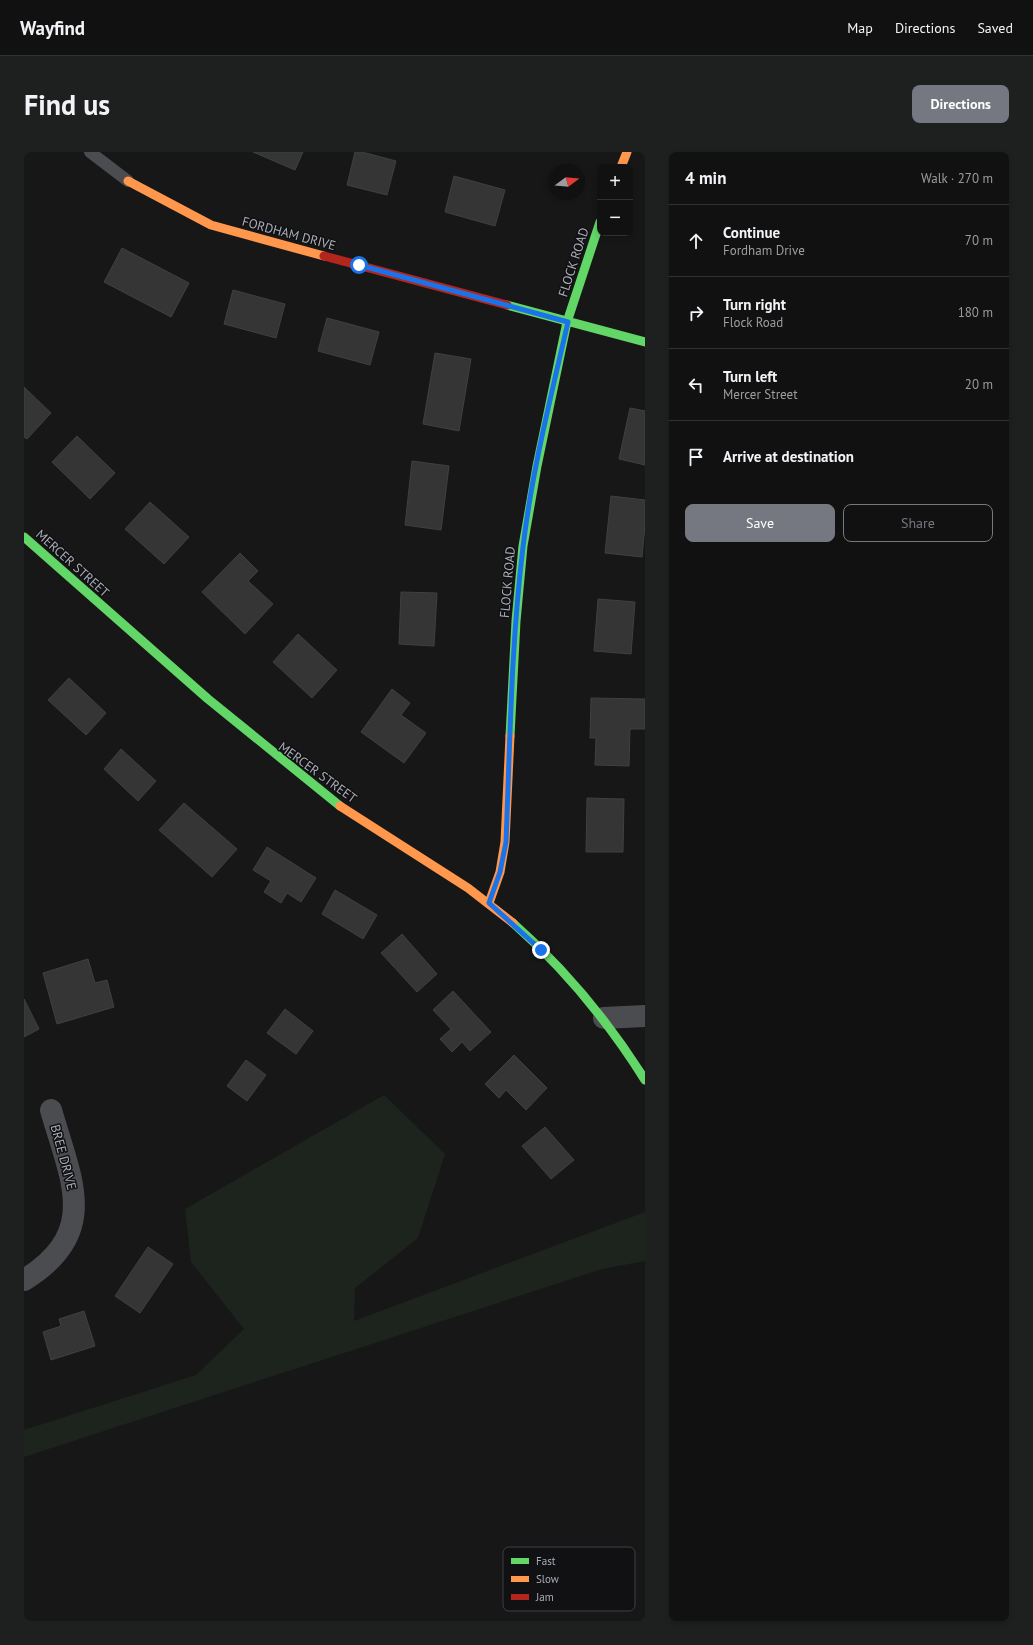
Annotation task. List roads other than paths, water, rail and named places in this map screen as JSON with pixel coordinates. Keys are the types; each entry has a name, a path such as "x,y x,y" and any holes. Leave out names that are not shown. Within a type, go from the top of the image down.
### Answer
{"street":[{"path":"622,164 627,152"},
{"name":"FORDHAM DRIVE","path":"128,181 210,225 645,342"},
{"name":"FLOCK ROAD","path":"489,903 500,872 506,842 516,621 523,546 536,466 568,322 597,231"},
{"name":"MERCER STREET","path":"24,537 266,750 328,798 489,903 532,941 604,1018 645,1080"},
{"path":"604,1018 645,1016"},
{"name":"BREE DRIVE","path":"24,1280 43,1269 58,1253 69,1234 74,1214 74,1192 51,1110"}],"lane":[{"path":"90,152 128,181"}]}
